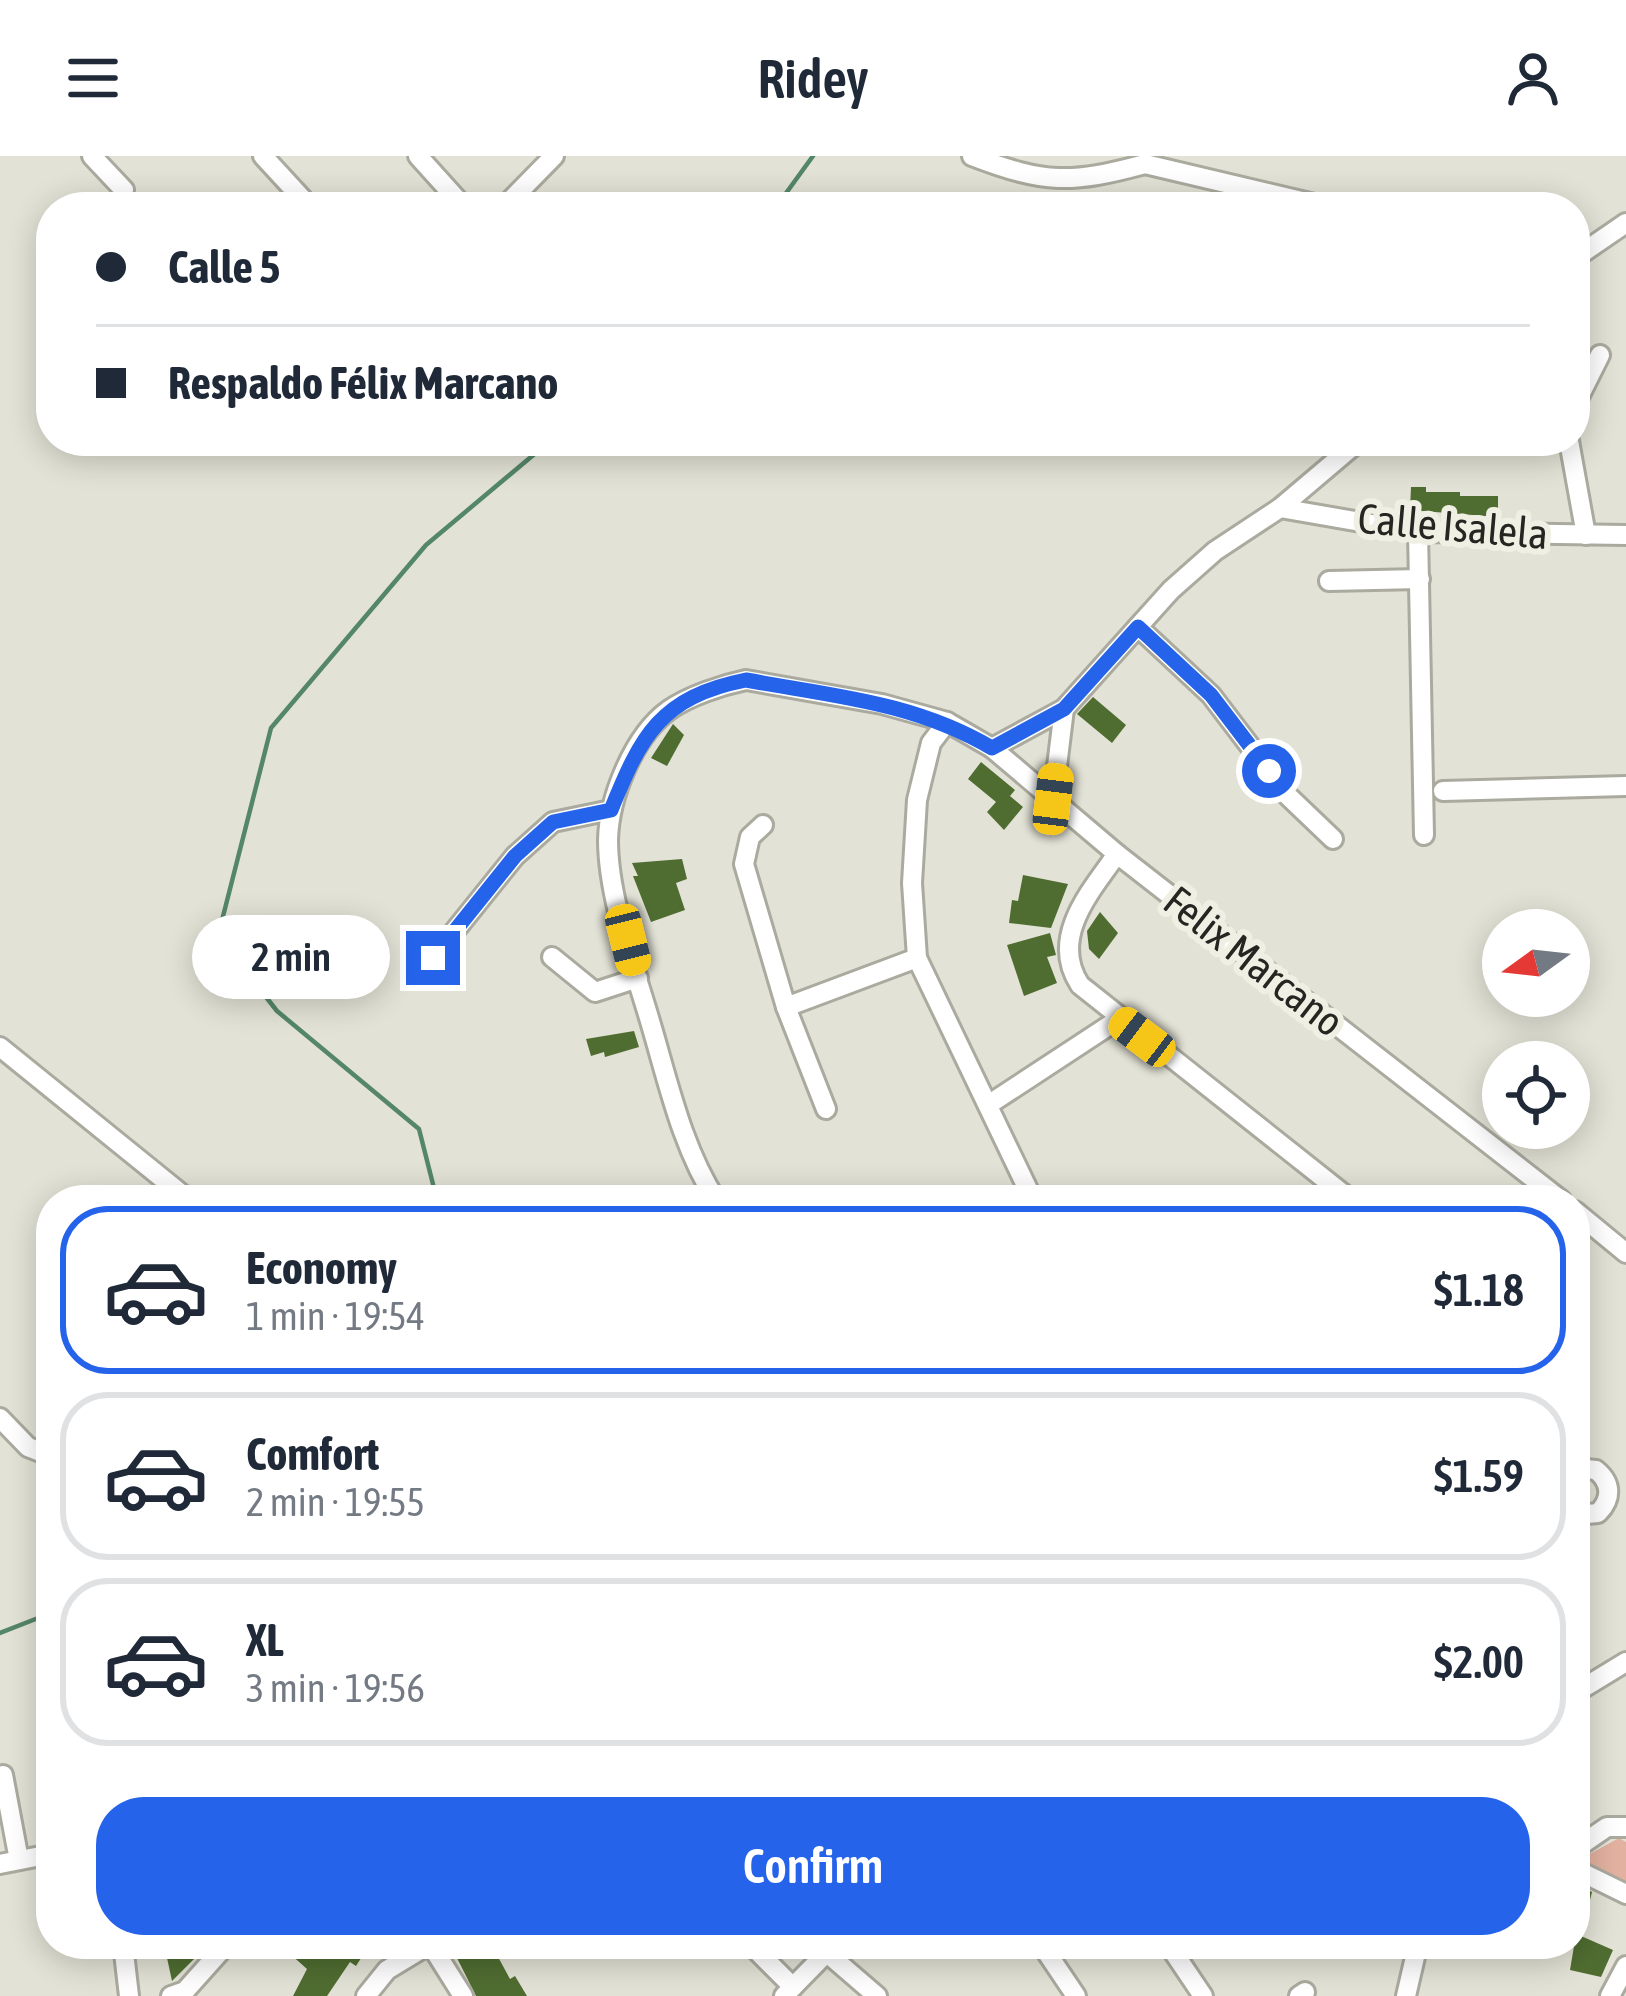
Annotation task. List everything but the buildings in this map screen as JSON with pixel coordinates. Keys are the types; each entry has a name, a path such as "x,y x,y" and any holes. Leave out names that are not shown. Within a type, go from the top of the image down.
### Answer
{"street":[{"path":"92,156 124,190"},
{"path":"263,156 296,192"},
{"path":"418,156 450,192"},
{"path":"519,192 554,156"},
{"path":"972,156 1061,181 1084,180 1142,160 1233,192"},
{"path":"1590,245 1626,223"},
{"path":"1590,239 1598,238"},
{"path":"1590,375 1600,355"},
{"path":"992,748 1064,709 1215,550 1280,508 1336,456"},
{"path":"1571,456 1586,536"},
{"name":"Calle Isalela","path":"1280,508 1418,532 1626,535"},
{"path":"1418,532 1424,835"},
{"path":"1329,581 1420,579"},
{"path":"1138,627 1211,695 1288,796 1333,839"},
{"name":"Felix Marcano","path":"611,810 637,747 668,711 728,684 746,680 882,704 947,722 992,748 1117,854 1542,1185"},
{"path":"1053,799 1064,709"},
{"path":"947,722 931,743 916,800 912,883 917,958 1026,1185"},
{"path":"1443,791 1626,787"},
{"path":"433,958 515,856 553,822 611,810 608,844 614,886 696,1170 706,1185"},
{"path":"763,825 750,837 744,864 787,1007 826,1109"},
{"path":"1117,854 1080,906 1066,957 1080,985 1332,1185"},
{"path":"552,957 595,992 638,978"},
{"path":"787,1007 917,958"},
{"path":"988,1105 1119,1019"},
{"path":"0,1047 170,1185"},
{"path":"1590,1226 1626,1253"},
{"path":"0,1418 36,1450"},
{"path":"1590,1469 1596,1470 1609,1490 1604,1507 1590,1514"},
{"path":"1590,1684 1626,1662"},
{"path":"3,1775 9,1862"},
{"path":"1590,1839 1606,1828 1626,1827"},
{"path":"1590,1876 1626,1894"},
{"path":"125,1959 129,1996"},
{"path":"171,1996 184,1991 213,1959"},
{"path":"366,1996 387,1970 405,1959"},
{"path":"440,1959 463,1996"},
{"path":"762,1959 788,1991 820,1959"},
{"path":"842,1959 877,1996"},
{"path":"1051,1959 1076,1996"},
{"path":"1178,1959 1203,1996"},
{"path":"1406,1996 1415,1959"},
{"path":"1610,1996 1626,1966"}],"shaded area":[{"path":"1619,1838 1626,1842 1626,1887 1590,1868 1590,1854"}],"waterway":[{"path":"787,192 813,156"},
{"path":"433,1185 419,1129 277,1011 218,936 271,728 426,545 532,456"},
{"path":"0,1633 36,1619"}],"route":[{"path":"433,958 515,856 553,822 611,810 637,747 668,711 728,684 746,680 882,704 947,722 992,748 1064,709 1138,627 1211,695 1269,771"}]}
